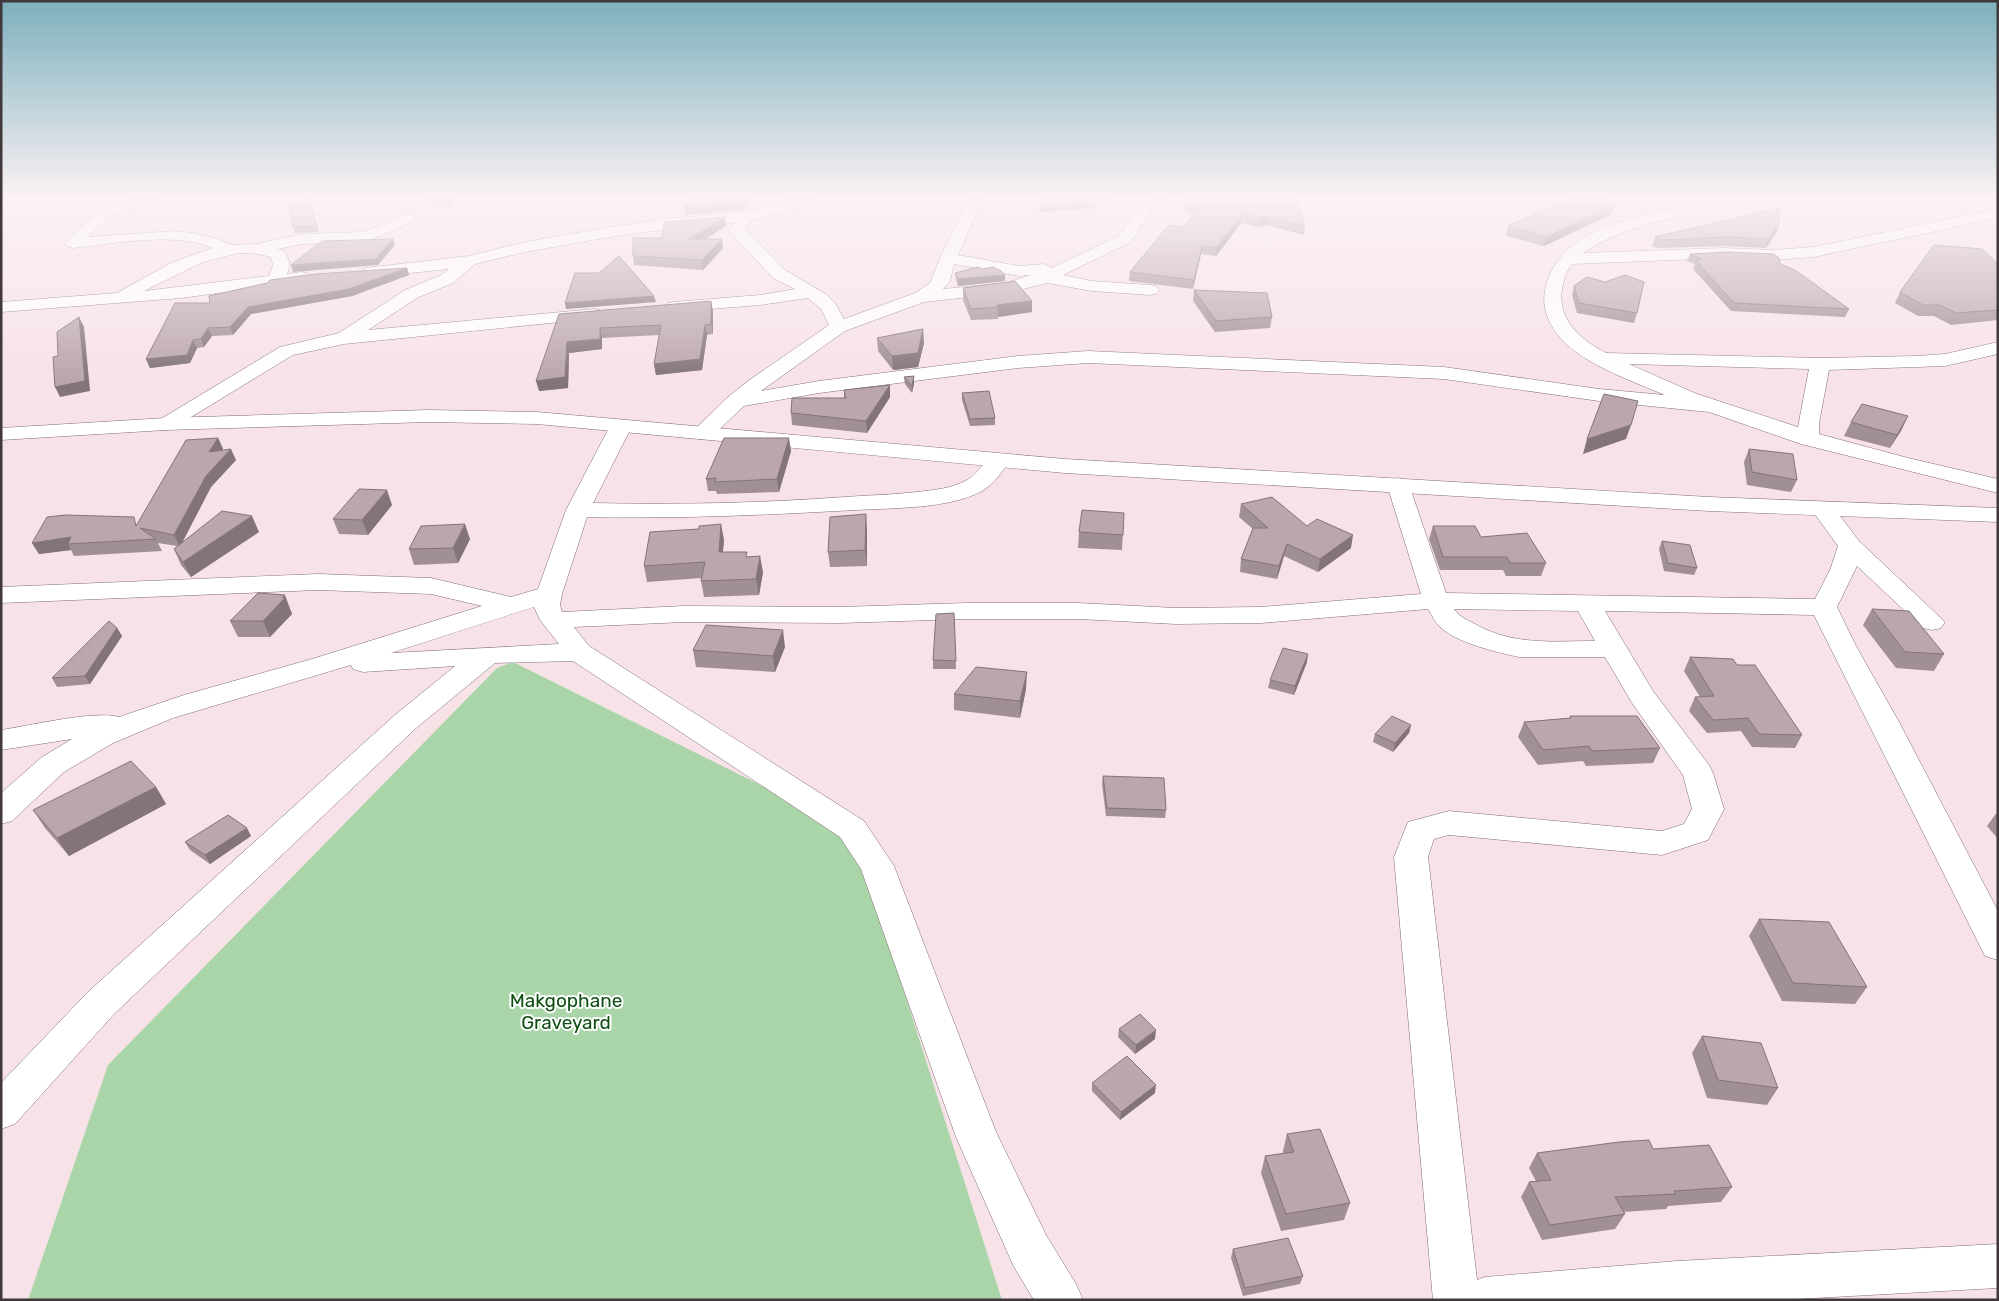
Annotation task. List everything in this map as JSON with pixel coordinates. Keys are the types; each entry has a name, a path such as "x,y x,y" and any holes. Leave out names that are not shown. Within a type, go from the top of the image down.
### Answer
{"street":[{"path":"116,299 188,260"},
{"path":"274,282 283,269 282,260"},
{"path":"358,273 422,268 478,260"},
{"path":"767,260 780,274 812,292 828,307 839,326"},
{"path":"702,433 736,401 772,372 839,326 921,296 936,287 941,281 947,260"},
{"path":"957,260 1092,286 1150,290"},
{"path":"921,296 1007,288 1044,278 1081,260"},
{"path":"1566,260 1556,274 1552,304 1562,327 1572,338 1582,347 1602,358 1653,383 1710,406 1809,439 1905,465 1998,486"},
{"path":"344,338 397,302 447,279 469,262"},
{"path":"1019,271 1066,267"},
{"path":"1,307 116,299 274,282 318,275"},
{"path":"654,309 760,300 812,292"},
{"path":"166,424 258,367 288,352 344,338 615,313"},
{"path":"1602,358 1820,364 1945,360 1998,348"},
{"path":"736,401 819,387 1054,358 1088,356 1324,366 1444,374 1599,395 1710,406"},
{"path":"1809,439 1808,423 1820,364"},
{"path":"772,372 819,387"},
{"path":"1,434 166,424 480,416 537,418 1065,466 1709,504 1998,515"},
{"path":"621,426 578,510 549,594 547,605 553,620 580,652 852,829 877,866 977,1137 1030,1251 1060,1300"},
{"path":"578,510 772,510 915,499 971,488 984,480 999,460"},
{"path":"1398,485 1436,601 1449,621 1479,638 1519,649 1614,649"},
{"path":"1823,509 1850,546 1932,622"},
{"path":"1824,607 1848,561 1850,546"},
{"path":"1,595 318,582 431,586 510,605"},
{"path":"1,813 35,779 72,752 125,725 186,704 321,665 549,594"},
{"path":"553,620 684,614 840,615 966,611 1078,611 1176,616 1261,615 1436,601 1824,607"},
{"path":"1456,1300 1411,857 1420,830 1449,823 1662,842 1696,832 1708,809 1698,773 1642,696 1586,602"},
{"path":"1824,607 1842,646 1884,722 1998,946"},
{"path":"321,665 488,655 580,652"},
{"path":"1,1111 101,1003 405,722 488,655"},
{"path":"1,740 83,727 125,725"},
{"path":"1485,1300 1550,1293 1827,1274 1998,1266"}],"green space":[{"name":"Makgophane Graveyard","path":"513,662 853,831 1002,1300 28,1300 108,1065 497,668"}],"building":[{"path":"298,260 366,260 291,265"},
{"path":"615,260 622,260 654,296 565,303 575,273 599,273"},
{"path":"1140,260 1199,260 1194,280 1130,272"},
{"path":"1779,260 1780,264 1795,270 1849,309 1734,303 1696,261"},
{"path":"1923,260 1993,260 1998,264 1998,310 1956,313 1940,305 1923,305 1900,292"},
{"path":"978,267 983,269 993,267 1005,275 958,279 955,273"},
{"path":"407,268 349,289 248,307 230,327 208,328 201,339 193,340 187,355 146,359 175,303 210,303 209,296 267,283 270,280 316,274"},
{"path":"1625,275 1644,282 1637,313 1579,303 1574,286 1587,277 1605,282"},
{"path":"1015,281 1032,301 997,305 998,307 971,309 963,288"},
{"path":"1194,290 1267,293 1272,317 1216,321"},
{"path":"711,301 711,324 705,325 700,359 654,364 661,325 600,328 600,339 567,342 565,377 536,381 559,314"},
{"path":"79,317 85,381 55,387 53,357 58,356 57,332"},
{"path":"923,329 918,353 892,356 877,338"},
{"path":"914,376 912,386 904,377"},
{"path":"890,385 866,421 791,413 792,398 846,398 844,390"},
{"path":"989,391 995,418 970,419 962,393"},
{"path":"1604,394 1638,401 1631,425 1587,439"},
{"path":"1862,404 1908,416 1897,435 1851,422"},
{"path":"218,438 209,452 231,449 206,476 174,535 140,528 156,539 68,544 71,537 32,543 47,517 65,515 134,517 136,526 186,440"},
{"path":"724,438 789,438 777,479 715,482 716,478 706,479"},
{"path":"1749,449 1793,454 1797,480 1752,472"},
{"path":"359,489 387,490 362,520 333,519"},
{"path":"1272,497 1307,526 1317,519 1353,535 1320,559 1287,544 1279,566 1241,559 1253,528 1268,528 1241,504"},
{"path":"1082,510 1124,513 1123,535 1079,532"},
{"path":"222,511 252,516 183,562 174,549"},
{"path":"866,514 865,550 828,552 830,517"},
{"path":"465,524 453,548 409,549 421,526"},
{"path":"721,524 719,552 747,552 746,557 760,556 756,579 701,581 705,562 644,566 650,532 699,529 699,526"},
{"path":"1433,526 1475,526 1481,537 1527,533 1546,563 1510,563 1507,557 1443,557"},
{"path":"1662,541 1690,545 1697,568 1668,563"},
{"path":"258,593 285,595 282,597 285,598 263,621 230,621"},
{"path":"1872,609 1909,611 1944,654 1905,652"},
{"path":"954,613 956,661 933,660 936,614"},
{"path":"109,621 117,628 85,676 52,678"},
{"path":"706,625 783,630 773,656 693,650"},
{"path":"1283,648 1308,654 1295,686 1270,680"},
{"path":"1690,657 1733,659 1737,665 1755,665 1802,735 1759,734 1748,718 1713,720 1695,697 1714,696"},
{"path":"976,667 1027,672 1020,701 954,694"},
{"path":"1392,716 1411,725 1395,743 1375,734"},
{"path":"1570,716 1637,716 1660,748 1592,751 1589,746 1543,750 1524,722 1571,718"},
{"path":"131,761 156,787 57,838 33,810"},
{"path":"1103,776 1164,778 1166,810 1107,808"},
{"path":"228,815 247,828 205,855 185,842"},
{"path":"1759,919 1829,922 1867,987 1793,983"},
{"path":"1140,1014 1156,1030 1136,1045 1119,1029"},
{"path":"1702,1036 1761,1043 1778,1088 1718,1080"},
{"path":"1127,1056 1156,1085 1121,1112 1092,1083"},
{"path":"1320,1129 1350,1203 1286,1214 1265,1156 1294,1152 1287,1134"},
{"path":"1649,1140 1653,1149 1709,1145 1732,1187 1674,1191 1676,1194 1615,1197 1625,1214 1550,1225 1529,1182 1551,1180 1537,1153"},
{"path":"1288,1238 1303,1276 1245,1288 1233,1249"}]}
